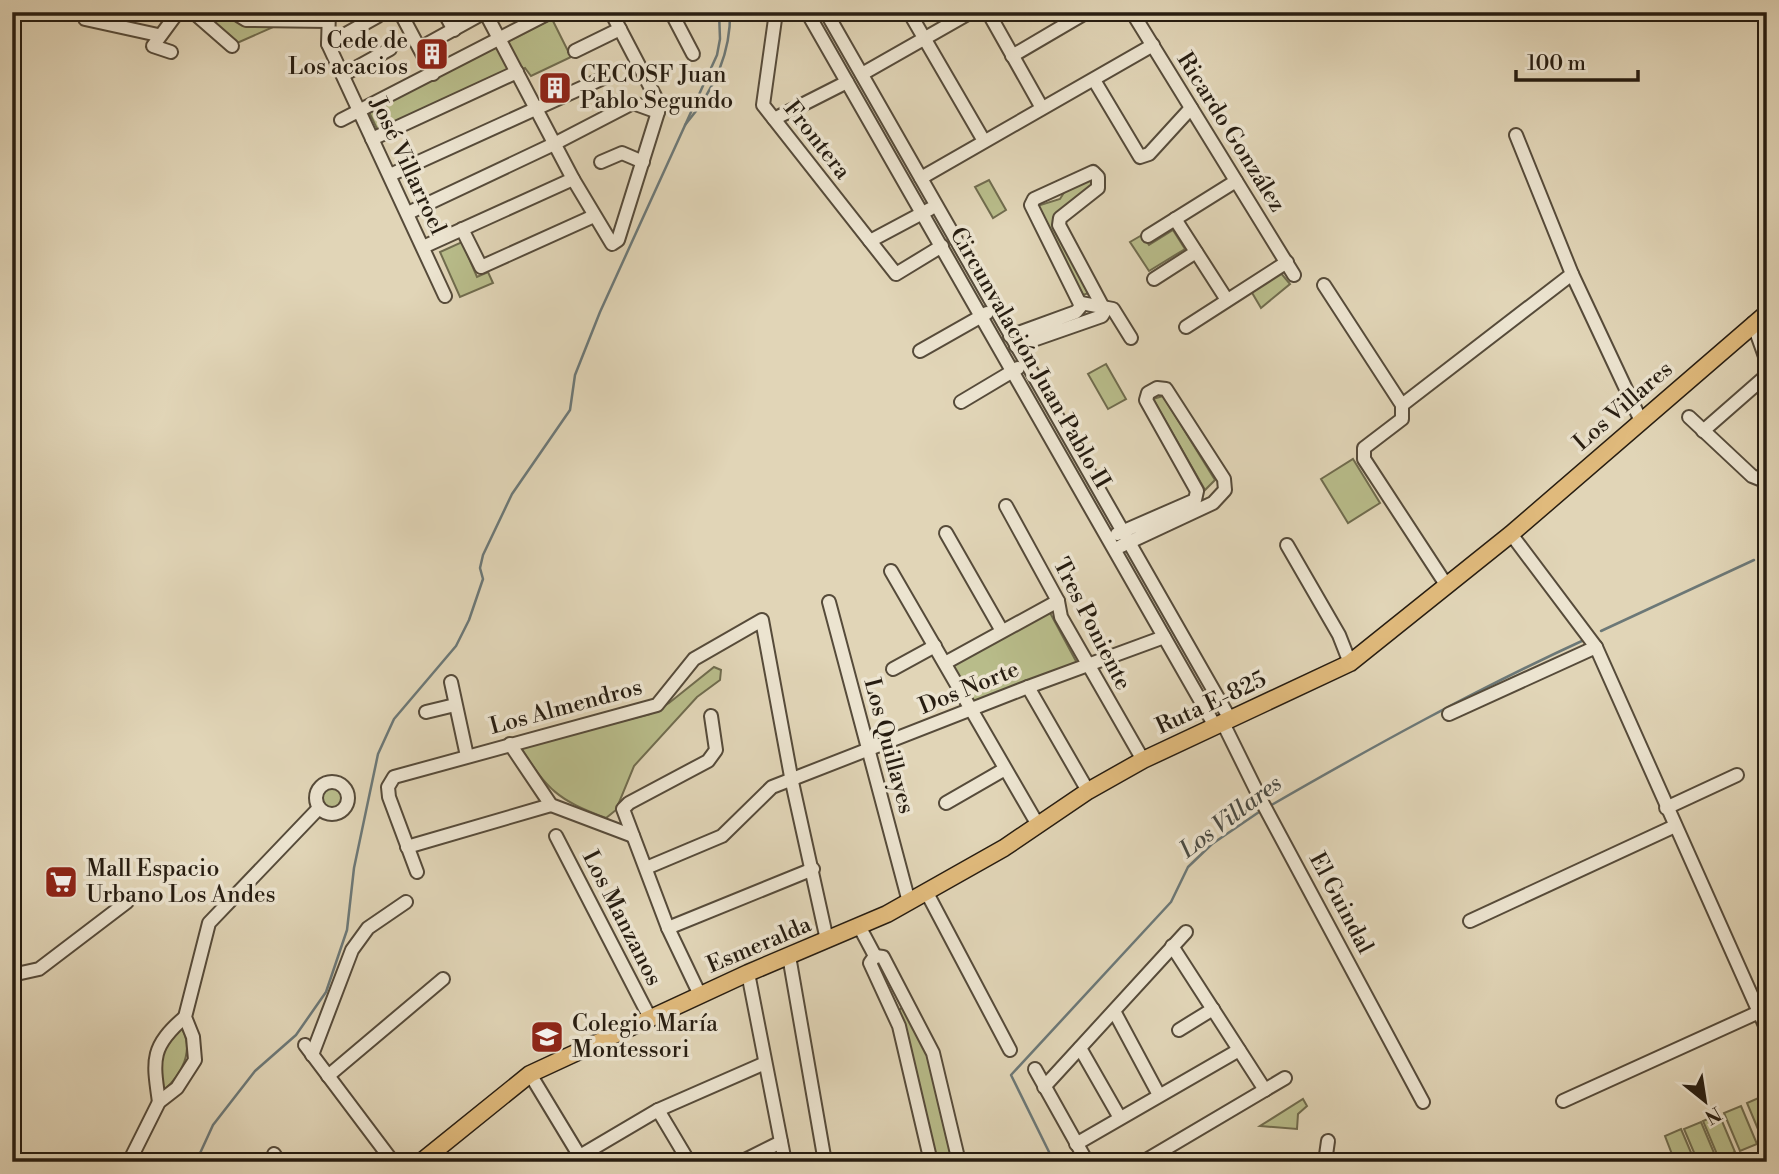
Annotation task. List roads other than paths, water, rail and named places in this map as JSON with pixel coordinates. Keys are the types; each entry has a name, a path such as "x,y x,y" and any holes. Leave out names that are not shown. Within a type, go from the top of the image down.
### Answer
{"main road":[{"name":"Los Villares","path":"1322,676 1350,663 1511,534 1760,318"},
{"name":"Ruta E-825","path":"1119,773 1322,676"},
{"name":"Esmeralda","path":"421,1162 530,1074 927,893 1119,773"}],"street":[{"path":"171,51 153,46 158,35 178,12"},
{"path":"193,12 232,46"},
{"path":"233,12 246,20 328,17"},
{"path":"400,12 433,74"},
{"path":"444,12 454,30"},
{"path":"420,48 485,12 573,179 612,244 618,240 658,112 656,98 611,12"},
{"path":"341,120 551,12"},
{"path":"671,12 693,54"},
{"name":"Frontera","path":"776,12 763,105 896,274 942,246"},
{"name":"Circunvalación Juan Pablo II","path":"807,12 1164,637 1223,723"},
{"name":"Circunvalación Juan Pablo II","path":"826,12 1125,537 1223,723"},
{"path":"909,12 984,141"},
{"path":"862,74 971,12"},
{"path":"988,12 1042,108"},
{"path":"1012,56 1087,12"},
{"name":"Ricardo González","path":"1132,12 1294,275"},
{"path":"328,44 378,16"},
{"name":"José Villarroel","path":"328,17 328,44 445,296"},
{"path":"85,19 158,35"},
{"path":"575,51 620,29"},
{"path":"921,178 1153,46"},
{"path":"343,75 390,49"},
{"path":"372,139 517,72"},
{"path":"390,175 610,75"},
{"path":"1094,80 1139,156 1149,154 1191,108"},
{"path":"774,119 847,82"},
{"path":"408,213 634,103 658,112"},
{"path":"1516,135 1572,274 1641,421"},
{"path":"601,162 622,153 643,162"},
{"path":"1013,341 1102,316 1104,305 1059,225 1060,218 1098,188 1098,177 1093,172 1034,199 1031,205 1081,303"},
{"path":"423,247 573,179"},
{"path":"1148,236 1236,180"},
{"path":"870,241 937,205"},
{"path":"462,229 481,267 594,216"},
{"path":"1175,219 1227,300"},
{"path":"1154,279 1196,252"},
{"path":"1185,327 1287,262"},
{"path":"1402,405 1572,274"},
{"path":"1324,285 1402,405 1402,419 1364,448 1364,459 1447,586"},
{"path":"1081,303 1104,305 1113,309 1131,338"},
{"path":"1013,341 1076,312 1081,303"},
{"path":"920,351 995,309"},
{"path":"1760,318 1767,362"},
{"path":"961,402 1025,363"},
{"path":"1703,431 1767,375"},
{"path":"1111,544 1195,499 1197,491 1146,400 1148,393 1157,388 1166,389 1224,480 1225,490 1213,503 1125,537"},
{"path":"1689,417 1752,476 1767,482"},
{"path":"1197,491 1225,490"},
{"name":"Tres Poniente","path":"1006,506 1058,601 1061,617 1143,760"},
{"path":"946,533 1002,631"},
{"path":"1511,534 1596,647 1767,1030"},
{"path":"1287,545 1339,635 1350,663"},
{"path":"891,571 1038,825"},
{"path":"945,663 1058,601"},
{"name":"Los Quillayes","path":"829,602 909,902"},
{"name":"Los Almendros","path":"407,847 389,797 388,787 394,777 657,705 694,659 762,620 792,782"},
{"name":"Dos Norte","path":"646,868 722,836 768,789 1164,637"},
{"path":"894,670 935,646"},
{"path":"1448,714 1596,647"},
{"path":"452,682 467,756"},
{"path":"1028,687 1088,791"},
{"path":"426,712 455,705"},
{"path":"700,995 668,928 633,836 625,807 708,761 716,750 711,716"},
{"name":"El Guindal","path":"1223,723 1423,1102"},
{"path":"510,744 551,805 633,836"},
{"path":"946,803 1004,769"},
{"path":"1666,808 1737,775"},
{"path":"792,782 827,940"},
{"path":"417,872 407,847 551,805"},
{"path":"159,1102 153,1059 160,1042 185,1017 209,923 319,808"},
{"path":"1470,921 1675,826"},
{"name":"Los Manzanos","path":"556,836 650,1018"},
{"path":"668,928 813,869"},
{"path":"927,893 1010,1050"},
{"path":"12,975 39,969 127,902"},
{"path":"393,1162 308,1050 360,938 368,928 406,902"},
{"path":"859,926 874,956"},
{"path":"1044,1087 1186,932"},
{"path":"1172,946 1265,1090"},
{"path":"789,956 825,1162"},
{"path":"874,956 883,957 933,1053 959,1162"},
{"path":"874,956 870,963 894,1008 931,1162"},
{"path":"748,973 763,1064 785,1162"},
{"path":"328,1076 443,979"},
{"path":"894,1008 906,1001"},
{"path":"1179,1030 1213,1009"},
{"path":"1114,1011 1159,1095"},
{"path":"1563,1101 1759,1012"},
{"path":"129,1162 159,1102 177,1088 195,1060 193,1037 185,1017"},
{"path":"1080,1048 1120,1118"},
{"path":"1076,1144 1239,1049"},
{"path":"530,1074 581,1159 658,1111 763,1064"},
{"path":"1035,1069 1087,1162"},
{"path":"1143,1162 1285,1078"},
{"path":"658,1111 689,1162"},
{"path":"1325,1162 1328,1141"},
{"path":"741,1162 781,1142"}],"waterway":[{"path":"196,1162 213,1125 255,1071 296,1035 326,992 347,930 354,868 378,754 394,719 456,646 469,620 483,579 480,568 483,555 512,494 570,410 575,375 600,312 717,55 720,39 719,12"},
{"path":"685,125 704,100 718,73 727,43 730,12"},
{"path":"1601,631 1754,560"},
{"name":"Los Villares","path":"1268,807 1424,720 1584,640"},
{"name":"Los Villares","path":"1054,1162 1011,1075 1171,902 1188,867 1212,844 1262,810"}],"place":[{"name":"Cede de Los acacios","path":"432,54"},
{"name":"CECOSF Juan Pablo Segundo","path":"555,88"},
{"name":"Mall Espacio Urbano Los Andes","path":"61,882"},
{"name":"Colegio María Montessori","path":"547,1037"}]}
